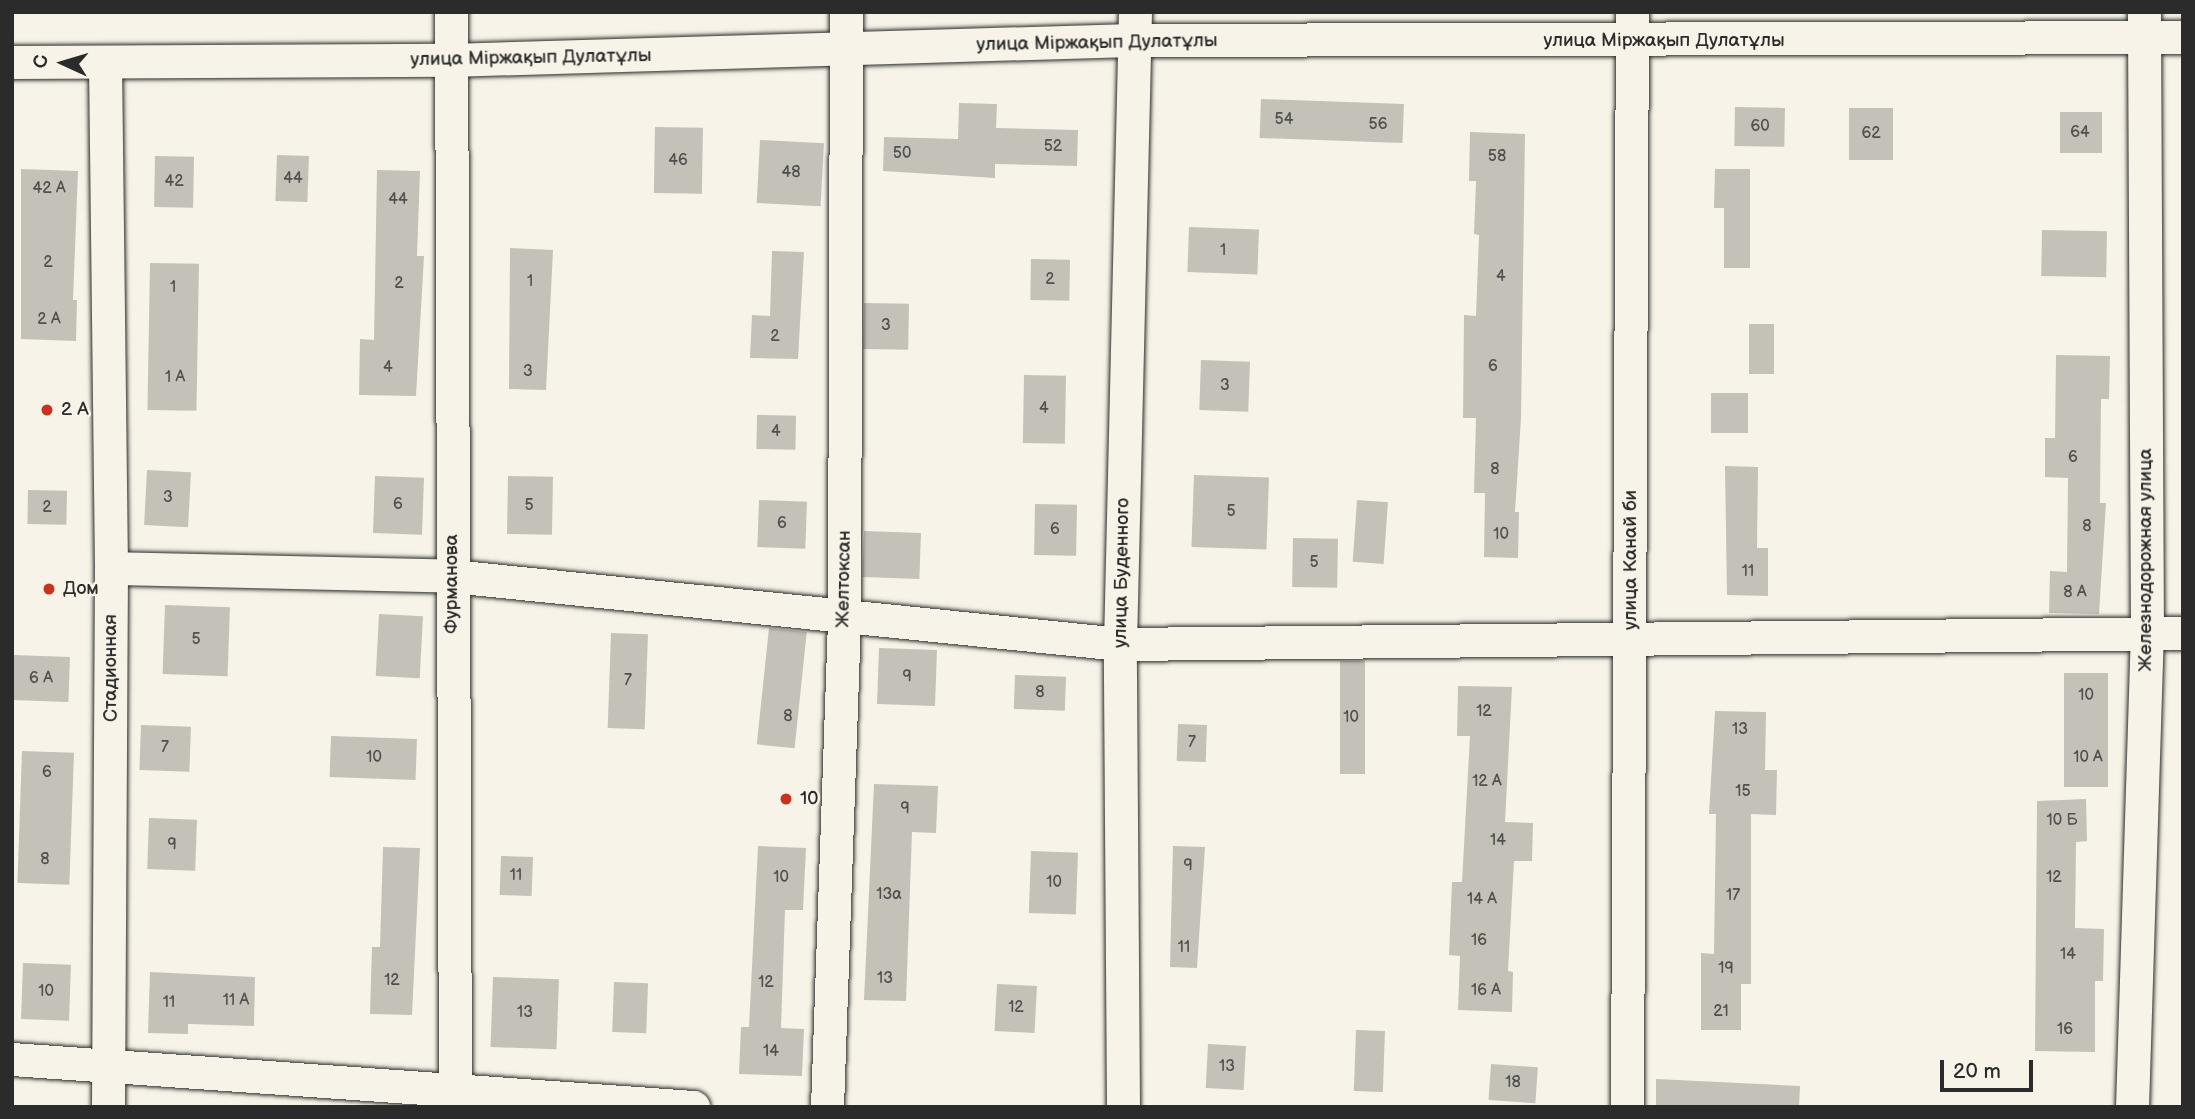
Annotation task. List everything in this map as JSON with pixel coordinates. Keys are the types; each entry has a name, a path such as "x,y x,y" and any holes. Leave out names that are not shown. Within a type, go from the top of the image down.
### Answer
{"street":[{"name":"Фурманова","path":"451,12 449,60 455,1099"},
{"name":"Желтоксан","path":"827,1107 844,615 846,12"},
{"name":"улица Міржақып Дулатұлы","path":"12,62 449,60 847,51 1134,26 2144,25 2183,37"},
{"name":"Железнодорожная улица","path":"2132,1107 2147,635 2144,25"},
{"name":"улица Буденного","path":"1123,1107 1120,645 1134,26"},
{"name":"улица Канай би","path":"1627,1107 1632,27"},
{"name":"Стадионная","path":"104,62 111,568 108,1107"},
{"path":"111,568 452,576 1120,645 1631,637 2183,633"},
{"path":"12,1059 455,1099 693,1107"}],"building":[{"path":"1261,99 1404,104 1403,143 1260,138"},
{"path":"959,103 997,104 996,128 1078,130 1077,166 995,164 995,178 883,171 884,137 958,139"},
{"path":"1735,107 1785,108 1784,147 1734,146"},
{"path":"1849,108 1893,108 1893,160 1849,160"},
{"path":"2060,112 2102,112 2102,153 2060,153"},
{"path":"655,127 703,128 702,194 654,193"},
{"path":"1470,132 1525,134 1521,418 1515,512 1519,512 1518,558 1484,557 1485,493 1474,493 1476,418 1463,418 1464,315 1476,316 1479,235 1474,234 1476,181 1469,181"},
{"path":"760,140 824,143 821,206 757,203"},
{"path":"277,155 309,156 307,202 275,201"},
{"path":"155,156 194,157 193,208 154,207"},
{"path":"21,169 78,171 73,300 77,300 76,341 21,339"},
{"path":"1715,169 1750,169 1750,268 1724,268 1724,208 1714,208"},
{"path":"377,170 420,171 417,256 424,256 416,396 359,395 360,339 374,340"},
{"path":"1189,227 1259,229 1257,274 1187,272"},
{"path":"2042,230 2107,231 2106,277 2041,276"},
{"path":"510,248 553,250 546,390 509,389"},
{"path":"772,251 804,252 798,359 750,358 752,315 770,316"},
{"path":"1031,259 1070,260 1069,301 1030,300"},
{"path":"150,263 199,264 196,411 147,410"},
{"path":"864,303 909,304 908,350 863,349"},
{"path":"1749,324 1774,324 1774,374 1749,374"},
{"path":"2056,355 2110,356 2109,399 2101,399 2100,503 2106,503 2099,614 2049,613 2050,571 2067,572 2068,478 2045,477 2045,438 2055,438"},
{"path":"1201,360 1250,362 1248,412 1199,410"},
{"path":"1024,375 1066,376 1065,444 1023,443"},
{"path":"1711,393 1748,393 1748,433 1711,433"},
{"path":"757,415 796,416 795,450 756,449"},
{"path":"1725,466 1758,467 1757,548 1768,548 1768,596 1727,595"},
{"path":"147,470 191,472 188,527 144,525"},
{"path":"1194,475 1269,478 1266,550 1191,547"},
{"path":"375,476 424,478 422,535 373,533"},
{"path":"508,476 553,477 552,535 507,534"},
{"path":"28,490 67,491 66,525 27,524"},
{"path":"759,500 807,502 805,549 757,547"},
{"path":"1357,500 1388,502 1384,564 1353,562"},
{"path":"1035,504 1077,505 1076,556 1034,555"},
{"path":"864,531 921,533 919,579 862,577"},
{"path":"1293,538 1338,539 1337,588 1292,587"},
{"path":"165,605 230,607 228,676 163,674"},
{"path":"379,614 423,616 420,678 376,676"},
{"path":"769,628 807,632 795,748 757,744"},
{"path":"611,633 648,634 645,729 608,728"},
{"path":"879,648 937,650 935,706 877,704"},
{"path":"14,655 70,657 68,702 12,700"},
{"path":"1340,661 1365,661 1365,774 1340,774"},
{"path":"2064,673 2108,673 2108,787 2064,787"},
{"path":"1015,675 1066,677 1065,711 1014,709"},
{"path":"1458,686 1512,687 1505,822 1533,823 1532,861 1514,861 1508,971 1513,972 1512,1012 1458,1010 1460,956 1449,955 1452,882 1462,882 1470,736 1457,736"},
{"path":"1715,711 1766,712 1765,770 1777,770 1776,815 1751,814 1751,984 1741,984 1741,1030 1701,1030 1701,953 1714,954 1716,814 1709,814"},
{"path":"1178,724 1207,725 1206,762 1177,761"},
{"path":"141,725 191,727 189,772 139,770"},
{"path":"331,736 417,739 416,780 330,777"},
{"path":"22,751 74,753 69,885 17,883"},
{"path":"874,784 938,786 936,833 912,832 906,1001 864,1000"},
{"path":"2086,799 2087,841 2076,842 2075,928 2104,929 2103,981 2095,981 2095,1052 2035,1051 2037,801"},
{"path":"149,818 197,820 195,871 147,869"},
{"path":"758,846 806,848 803,910 785,910 781,1028 804,1029 802,1076 739,1074 741,1027 749,1027"},
{"path":"1173,846 1205,847 1197,968 1170,967"},
{"path":"383,847 420,848 412,1015 370,1014 372,947 380,947"},
{"path":"1031,851 1078,853 1076,915 1029,913"},
{"path":"501,856 533,857 532,896 500,895"},
{"path":"23,963 71,965 69,1021 21,1019"},
{"path":"150,972 255,977 254,1026 188,1024 188,1034 148,1033"},
{"path":"493,977 559,979 557,1049 491,1047"},
{"path":"614,982 648,983 646,1033 612,1032"},
{"path":"997,984 1037,986 1034,1033 995,1031"},
{"path":"1356,1030 1385,1031 1383,1092 1354,1091"},
{"path":"1208,1044 1246,1046 1244,1090 1206,1088"},
{"path":"1491,1064 1538,1067 1535,1103 1488,1100"},
{"path":"1656,1079 1800,1086 1799,1107 1656,1107"}],"place":[{"name":"2 А","path":"47,410"},
{"name":"Дом","path":"49,589"},
{"name":"10","path":"786,799"}]}
